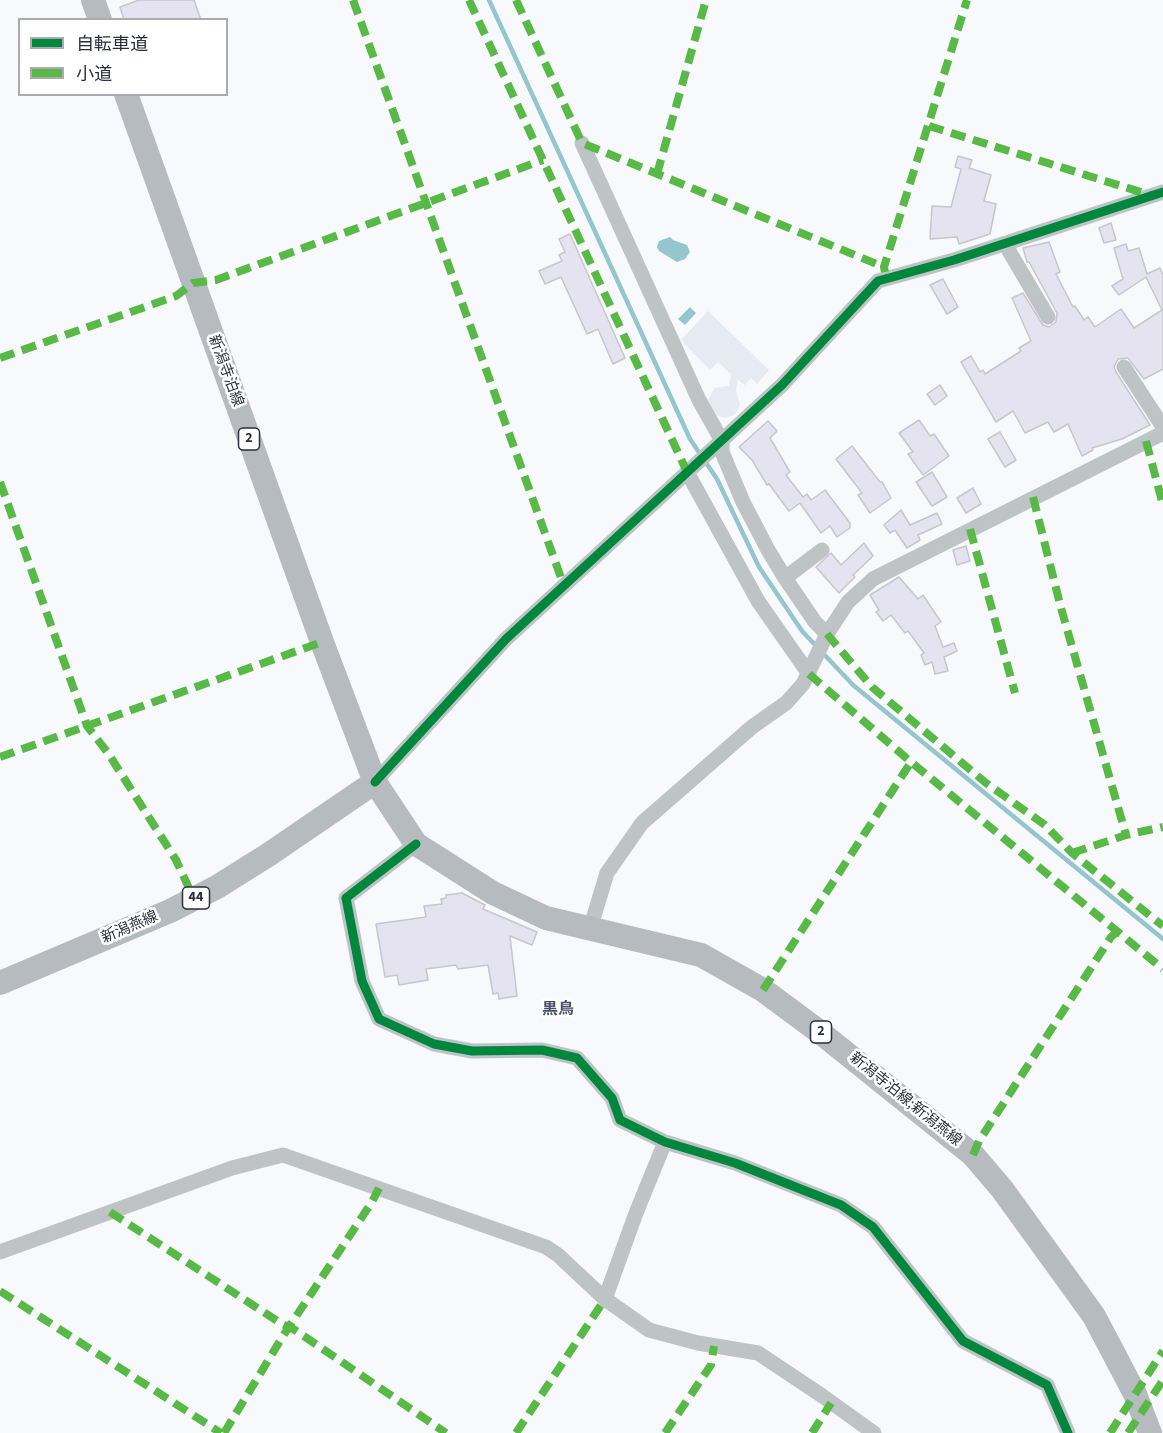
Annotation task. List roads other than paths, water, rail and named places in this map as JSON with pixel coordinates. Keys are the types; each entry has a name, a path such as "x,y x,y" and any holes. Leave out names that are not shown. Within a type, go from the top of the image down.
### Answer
{"main road":[{"path":"93,0 99,18"},
{"name":"新潟寺泊線","path":"127,96 322,642 375,782"},
{"name":"新潟寺泊線;新潟燕線","path":"375,782 416,844 493,893 546,918 701,955 763,990 821,1032 973,1155 1002,1189 1094,1316 1135,1394 1150,1433"},
{"name":"新潟燕線","path":"0,983 170,911 217,887 375,782"}],"street":[{"path":"582,143 719,444 743,502 785,578 826,638"},
{"path":"375,782 506,639 782,385 878,282 1163,192"},
{"path":"1009,242 1009,251 1048,317"},
{"path":"1124,367 1163,427"},
{"path":"590,929 607,873 642,822 752,727 786,703 803,684 826,638 848,602 873,579 1163,433"},
{"path":"690,470 758,601 812,669"},
{"path":"785,578 822,550"},
{"path":"416,844 346,898 362,981 379,1019 434,1044 472,1051 542,1050 577,1058 612,1098 620,1120 665,1142 735,1163 841,1205 873,1227 963,1341 1047,1384 1068,1433"},
{"path":"605,1299 665,1142"},
{"path":"0,1252 232,1168 283,1155 546,1247 558,1255 605,1299 649,1330 698,1343 758,1353 874,1433"}],"water":[{"path":"670,237 687,245 690,252 685,259 677,262 659,251 657,247 659,241"},
{"path":"690,307 696,313 685,325 678,319"}],"waterway":[{"path":"489,0 690,439 717,479 759,567 802,631 853,685 1163,939"}],"district":[{"name":"黒鳥","path":"558,1010"}]}
